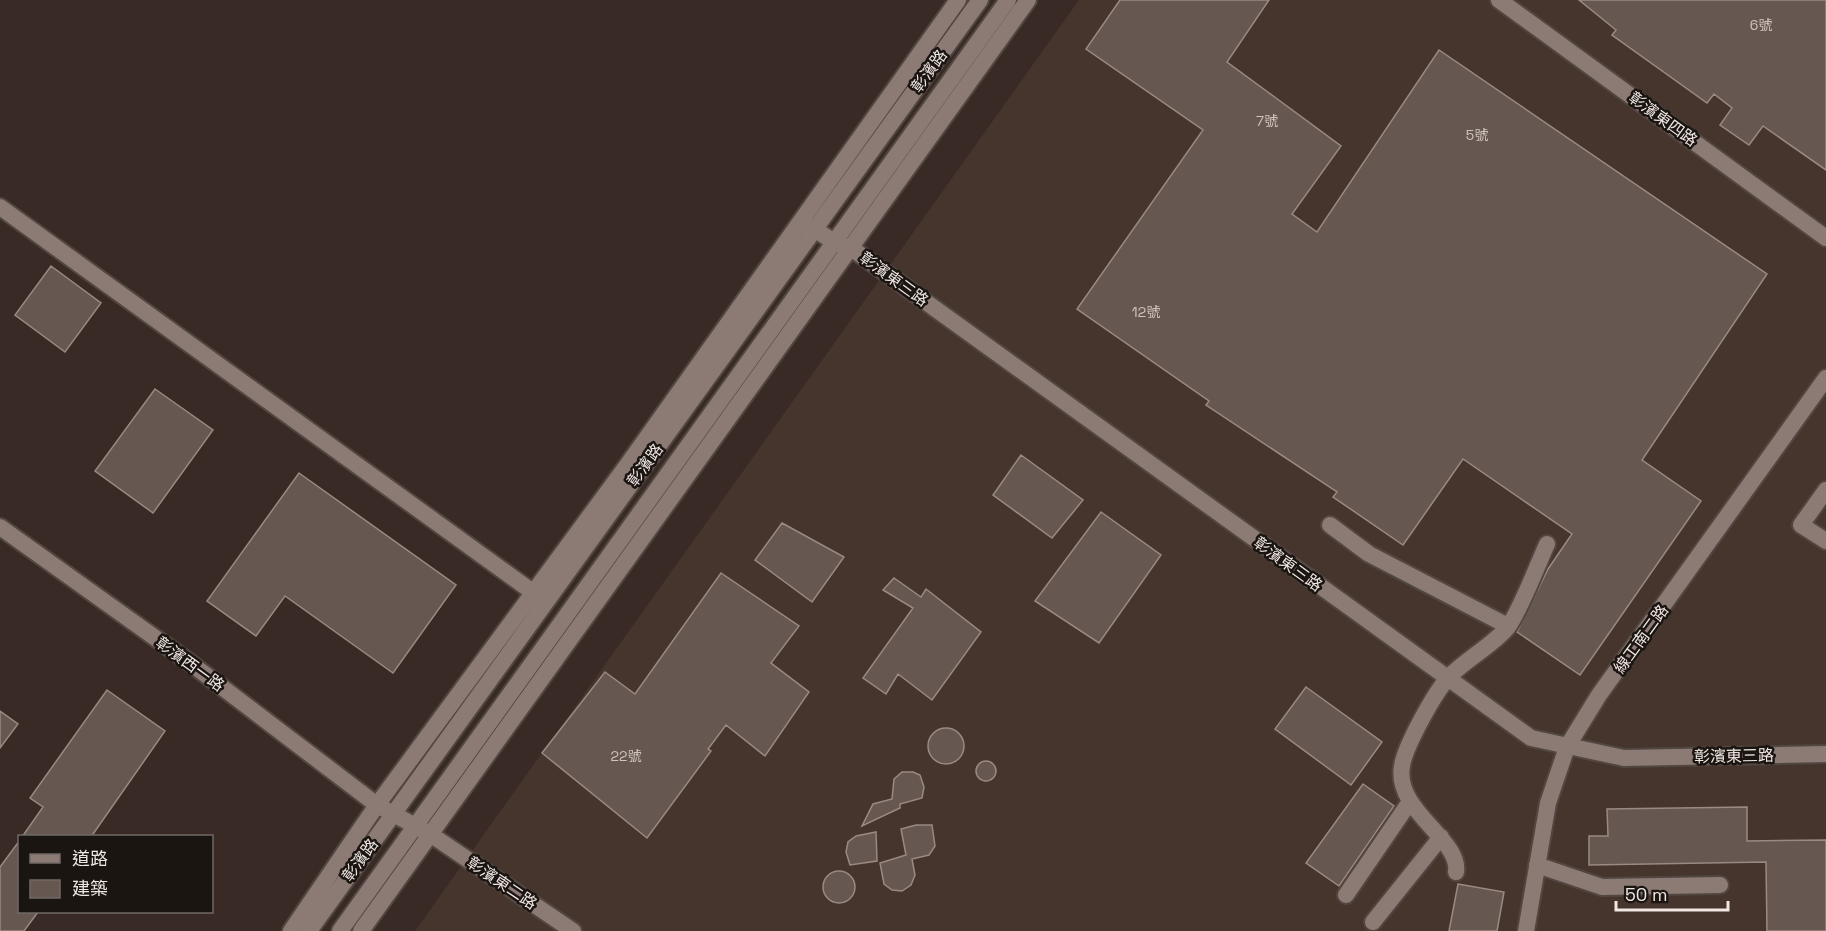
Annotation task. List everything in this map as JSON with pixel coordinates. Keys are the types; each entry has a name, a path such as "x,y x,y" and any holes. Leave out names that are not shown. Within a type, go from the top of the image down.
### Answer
{"street":[{"name":"彰濱路","path":"309,931 809,225 958,0"},
{"name":"彰濱路","path":"291,931 377,805 809,225 980,0"},
{"name":"彰濱路","path":"361,931 423,830 1008,0"},
{"name":"彰濱路","path":"340,931 423,830 850,248 1028,0"},
{"name":"彰濱東四路","path":"1499,0 1826,238"},
{"path":"0,207 534,593"},
{"name":"彰濱東三路","path":"809,225 834,244 850,248 1531,738 1624,758 1826,754"},
{"name":"線工南二路","path":"1526,931 1548,803 1567,747 1599,695 1826,378"},
{"path":"1826,490 1801,525 1826,541"},
{"path":"1330,525 1369,554 1508,626"},
{"name":"彰濱西一路","path":"0,527 189,662 377,805 393,814"},
{"path":"1456,872 1457,866 1441,837 1409,803 1401,767 1412,736 1447,679 1508,626 1547,544"},
{"path":"1346,896 1409,803"},
{"name":"彰濱東二路","path":"393,814 423,830 573,931"},
{"path":"1373,922 1441,837"},
{"path":"1537,865 1602,887 1720,885"}],"shaded area":[{"path":"1079,0 1826,0 1826,931 415,931"}],"building":[{"path":"1120,0 1269,0 1227,62 1341,146 1292,214 1317,232 1439,50 1767,274 1642,460 1701,501 1580,675 1517,632 1548,569 1572,534 1463,459 1403,545 1333,497 1337,492 1206,405 1209,401 1077,309 1203,130 1086,49"},
{"path":"1579,0 1826,0 1826,170 1763,126 1749,145 1720,125 1732,108 1714,94 1707,103 1612,35 1616,30"},
{"path":"51,266 101,303 65,352 15,315"},
{"path":"155,389 213,430 153,513 95,471"},
{"path":"1021,455 1083,500 1052,538 993,495"},
{"path":"299,473 456,585 393,673 285,596 256,636 207,601"},
{"path":"1101,512 1161,555 1099,643 1035,601"},
{"path":"782,523 844,557 812,602 755,560"},
{"path":"721,573 799,626 771,663 809,692 765,756 726,725 708,749 711,751 647,838 542,753 605,672 635,694"},
{"path":"894,578 921,597 926,589 981,632 932,700 898,674 886,694 863,678 913,608 883,590"},
{"path":"1306,687 1382,742 1351,785 1275,729"},
{"path":"107,690 165,731 92,835 23,835 43,807 30,798"},
{"path":"0,711 18,724 0,748"},
{"path":"946,728 959,733 964,746 959,759 946,764 933,759 928,746 933,733"},
{"path":"986,761 993,764 996,771 993,778 986,781 979,778 976,771 979,764"},
{"path":"902,772 913,772 920,775 924,787 922,798 900,804 900,808 862,826 873,804 892,799 894,779"},
{"path":"1363,784 1394,806 1339,886 1306,863"},
{"path":"1747,807 1747,841 1826,840 1826,931 1767,931 1766,862 1589,865 1589,836 1608,836 1607,809"},
{"path":"916,825 932,825 935,846 929,855 912,859 915,875 911,885 902,891 892,890 884,884 880,863 906,855 901,829"},
{"path":"876,832 877,861 850,865 846,852 848,842 856,836"},
{"path":"18,843 18,913 37,913 24,931 0,931 0,867"},
{"path":"839,871 851,875 855,887 851,899 839,903 827,899 823,887 827,875"},
{"path":"1458,884 1504,892 1497,931 1449,931"}]}
